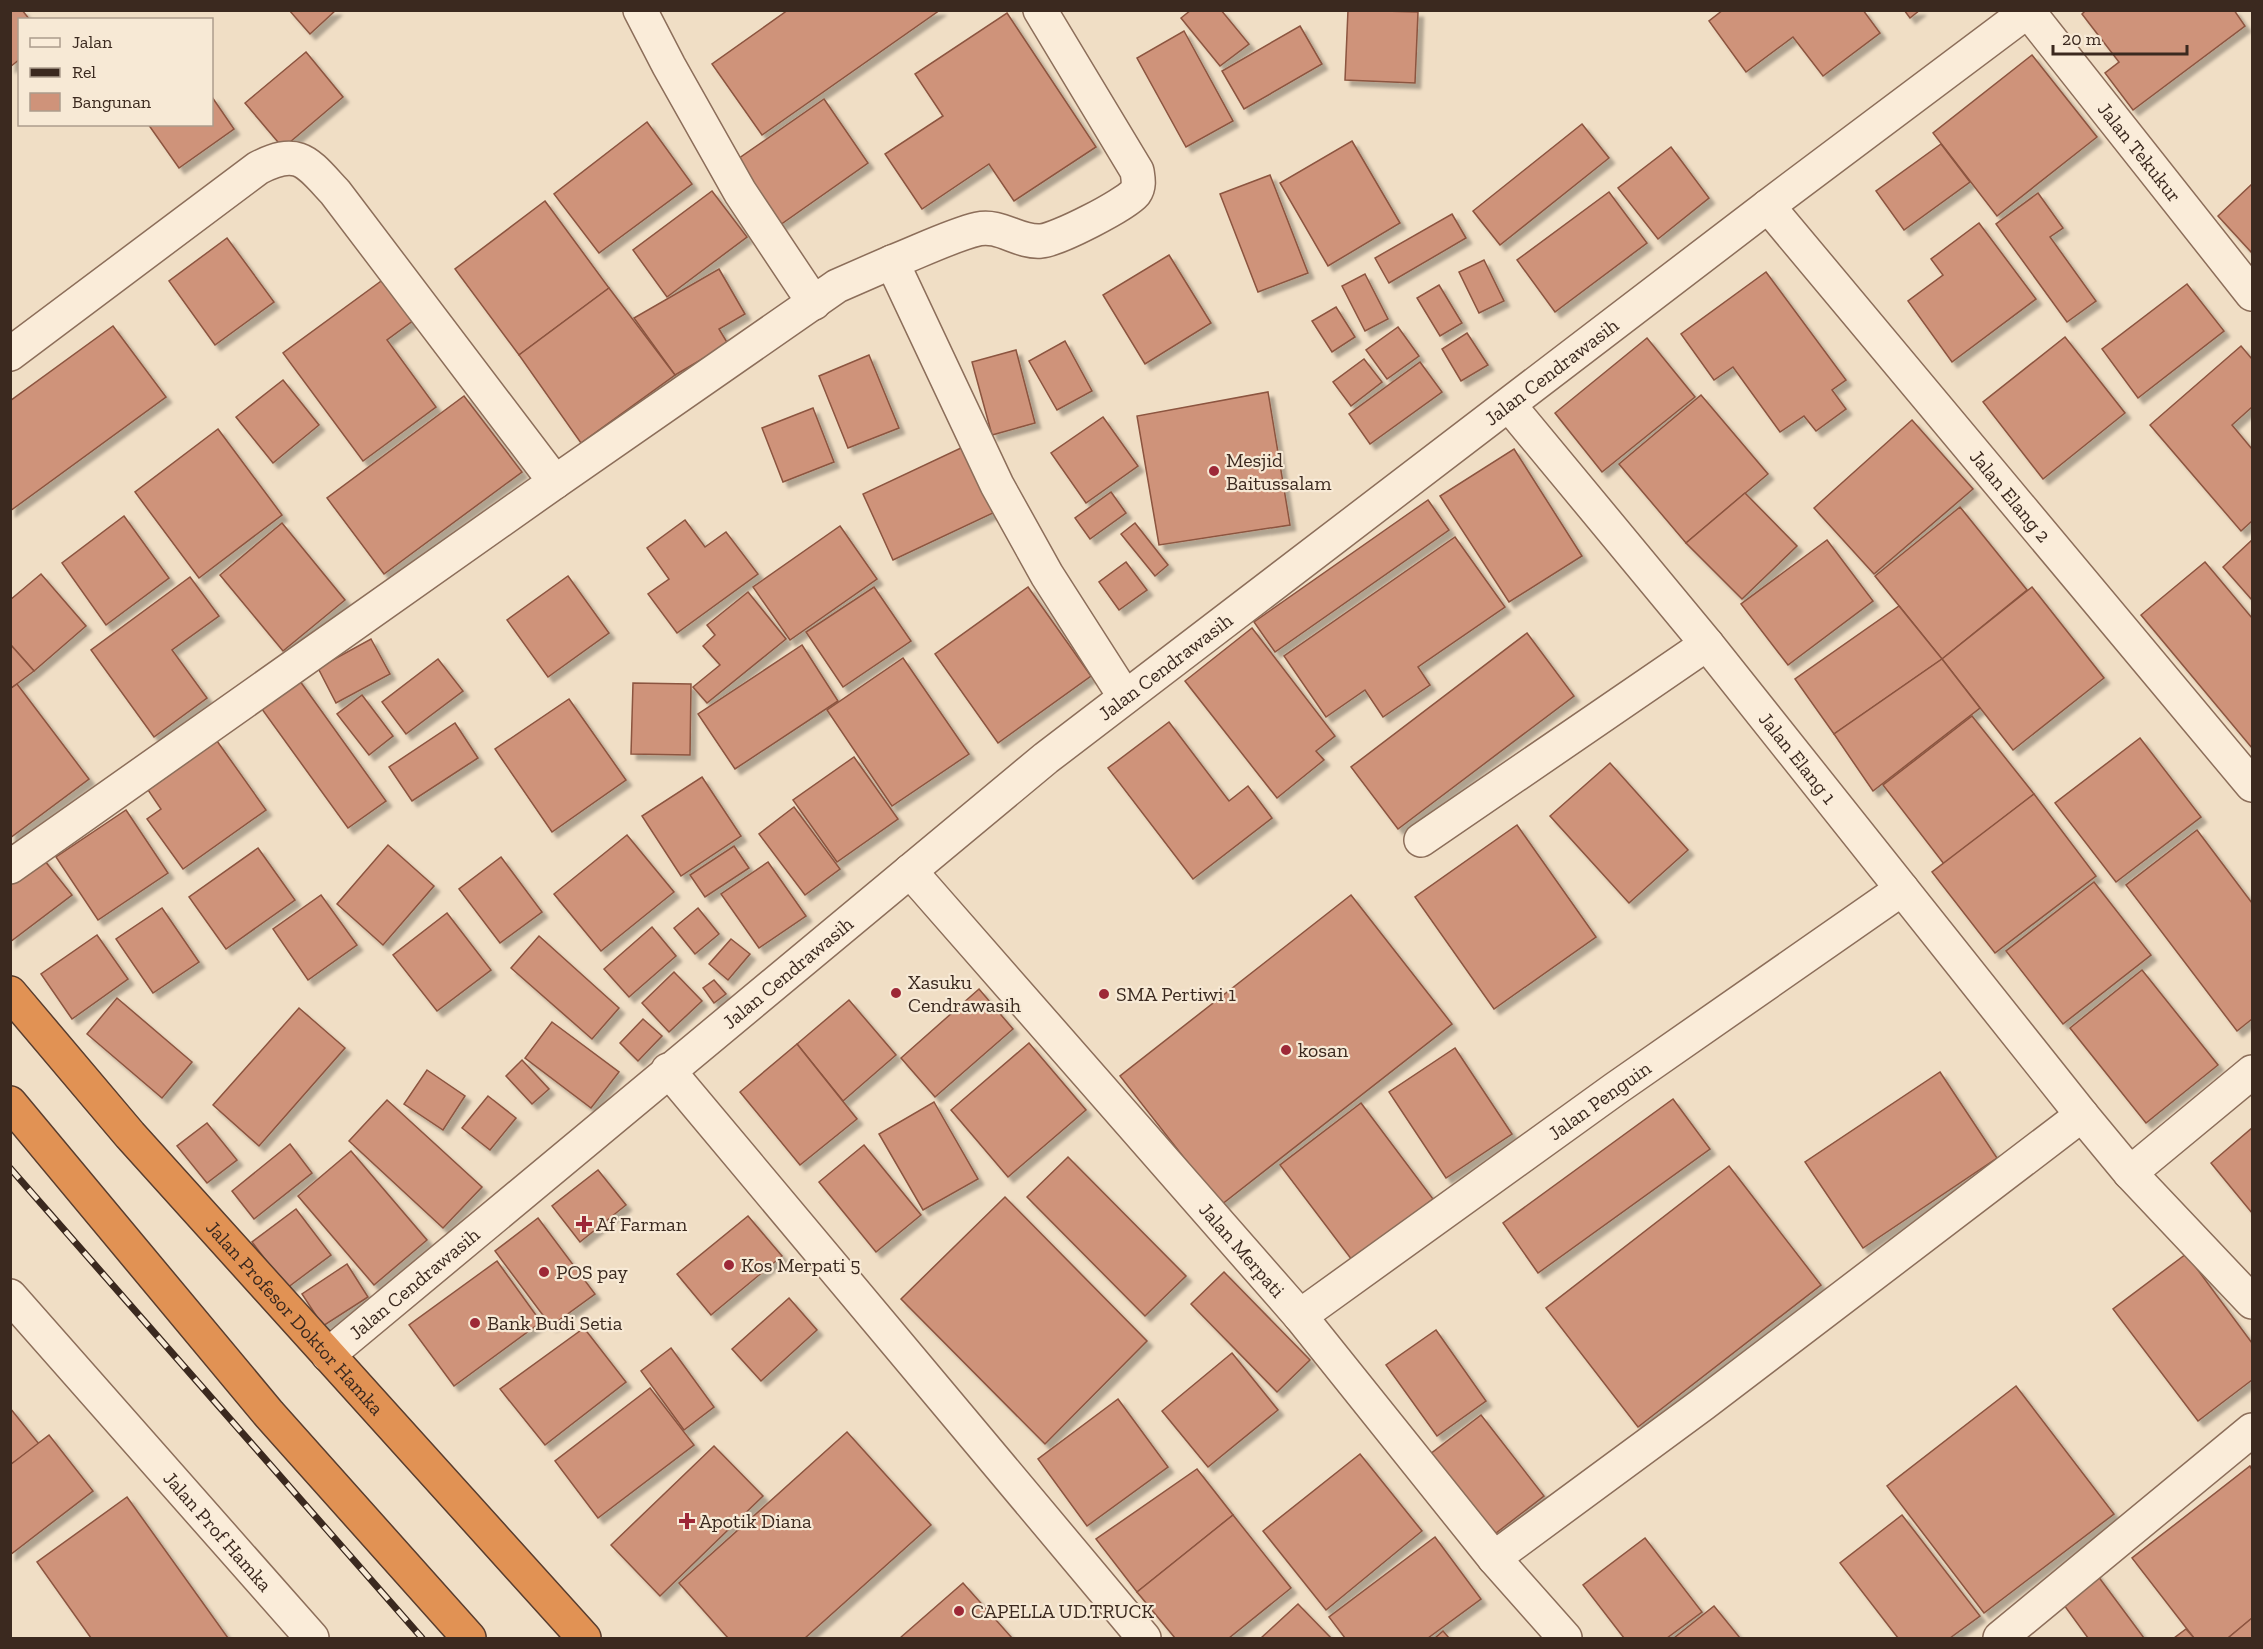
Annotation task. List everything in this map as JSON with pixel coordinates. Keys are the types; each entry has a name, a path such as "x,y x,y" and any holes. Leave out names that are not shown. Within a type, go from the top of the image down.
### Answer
{"highway":[{"name":"Jalan Profesor Doktor Hamka","path":"10,993 130,1135 584,1638"},
{"path":"10,1103 270,1414 469,1638"}],"street":[{"path":"640,10 740,192 814,303"},
{"path":"10,867 837,286 979,229 996,229 1031,241 1052,239 1102,215 1135,192 1139,182 1137,171 1040,10"},
{"name":"Jalan Cendrawasih","path":"328,1355 1046,758 1768,206 2028,11"},
{"name":"Jalan Tekukur","path":"2028,11 2253,294"},
{"path":"10,354 250,174 274,160 284,157 299,159 313,168 335,192 555,482"},
{"name":"Jalan Elang 2","path":"1768,206 2253,785"},
{"path":"892,262 997,485 1047,575 1125,697"},
{"name":"Jalan Elang 1","path":"1509,405 1707,644 2082,1116 2130,1173 2253,1302"},
{"path":"1421,840 1707,644"},
{"name":"Jalan Merpati","path":"909,871 1300,1316 1494,1558 1564,1638"},
{"name":"Jalan Penguin","path":"1300,1316 1615,1089 1902,889"},
{"path":"668,1070 1144,1638"},
{"path":"2130,1173 2253,1072"},
{"path":"1494,1558 1704,1404 2082,1116"},
{"name":"Jalan Prof Hamka","path":"10,1296 312,1638"},
{"path":"2000,1638 2253,1430"}],"building":[{"path":"10,10 22,10 28,18 18,18 18,61 10,67"},
{"path":"289,10 336,10 310,34"},
{"path":"788,10 940,10 762,135 712,64"},
{"path":"1191,10 1221,10 1249,44 1220,66 1181,18"},
{"path":"1348,10 1418,12 1415,83 1345,80"},
{"path":"1723,10 1863,10 1880,33 1823,76 1793,37 1746,72 1709,21"},
{"path":"1904,10 1920,10 1910,18"},
{"path":"2086,10 2234,10 2245,26 2133,110 2105,73 2119,62 2082,14"},
{"path":"1007,13 1096,147 1014,201 989,164 922,209 885,154 943,116 915,74"},
{"path":"1300,26 1322,64 1244,109 1222,71"},
{"path":"1184,31 1233,121 1186,147 1137,58"},
{"path":"306,52 343,97 283,148 245,103"},
{"path":"2032,55 2097,137 1997,216 1933,133"},
{"path":"213,98 234,129 179,168 149,126 213,126"},
{"path":"824,99 868,163 780,225 735,161"},
{"path":"647,122 692,184 599,253 554,194"},
{"path":"1582,124 1609,158 1500,245 1473,211"},
{"path":"1352,141 1400,223 1328,266 1280,183"},
{"path":"1941,144 1970,182 1904,230 1876,191"},
{"path":"1671,147 1709,198 1658,239 1618,188"},
{"path":"1270,175 1308,273 1258,292 1220,194"},
{"path":"2252,184 2252,253 2218,216"},
{"path":"712,191 747,237 667,297 633,250"},
{"path":"1609,192 1647,243 1555,312 1517,260"},
{"path":"2038,193 2063,228 2050,237 2096,301 2067,322 1996,224"},
{"path":"545,201 609,288 519,355 455,269"},
{"path":"1452,214 1466,238 1389,283 1375,258"},
{"path":"1979,223 2036,299 1952,362 1908,301 1943,275 1931,259"},
{"path":"227,238 274,302 215,345 169,281"},
{"path":"1169,255 1211,323 1145,364 1103,295"},
{"path":"1484,260 1504,301 1479,313 1459,272"},
{"path":"719,269 745,314 719,329 728,344 675,375 634,318"},
{"path":"1766,272 1846,380 1832,390 1846,409 1816,431 1804,416 1780,432 1733,367 1714,380 1681,334"},
{"path":"1365,274 1388,319 1365,331 1342,286"},
{"path":"388,276 418,317 387,340 436,407 363,461 283,353"},
{"path":"2187,284 2224,331 2138,398 2102,349"},
{"path":"1439,285 1462,323 1440,336 1417,298"},
{"path":"609,288 675,375 581,443 519,355"},
{"path":"1336,307 1355,337 1332,352 1312,321"},
{"path":"113,326 166,397 10,511 10,401"},
{"path":"1398,327 1419,356 1387,379 1366,350"},
{"path":"1467,333 1488,365 1461,381 1442,349"},
{"path":"2065,337 2125,413 2043,479 1983,402"},
{"path":"1647,338 1695,397 1602,472 1555,413"},
{"path":"1065,341 1092,391 1057,410 1029,361"},
{"path":"2241,346 2252,359 2252,407 2232,425 2252,449 2252,521 2241,531 2150,425"},
{"path":"1016,350 1035,423 992,435 972,362"},
{"path":"869,355 899,428 848,448 819,376"},
{"path":"1364,359 1382,382 1351,406 1333,382"},
{"path":"1420,362 1442,392 1370,444 1349,414"},
{"path":"283,380 319,425 273,463 236,417"},
{"name":"Mesjid Baitussalam","path":"1268,392 1290,525 1159,545 1137,416"},
{"path":"1701,395 1768,474 1686,543 1619,464"},
{"path":"464,396 522,472 384,574 327,498"},
{"path":"813,408 834,462 783,482 762,428"},
{"path":"1103,417 1138,466 1086,503 1051,453"},
{"path":"1912,420 1973,489 1874,574 1814,508"},
{"path":"218,429 282,515 199,578 135,492"},
{"path":"963,447 993,513 893,560 863,494"},
{"path":"1514,449 1582,556 1509,602 1440,496"},
{"path":"1111,492 1126,513 1090,539 1075,518"},
{"path":"1745,493 1797,546 1742,599 1686,543"},
{"path":"1428,500 1449,530 1275,652 1254,622"},
{"path":"1960,507 2027,590 1942,659 1875,576"},
{"path":"124,516 169,578 106,625 62,563"},
{"path":"685,520 705,547 726,532 758,574 677,633 648,594 669,579 647,548"},
{"path":"282,523 345,600 283,651 220,575"},
{"path":"1135,523 1168,565 1155,576 1121,534"},
{"path":"840,526 877,579 790,640 753,587"},
{"path":"1455,537 1505,607 1418,667 1430,685 1383,717 1365,690 1326,717 1284,656"},
{"path":"1827,540 1873,601 1788,665 1741,604"},
{"path":"2252,540 2252,600 2223,567"},
{"path":"1126,562 1147,590 1119,610 1099,582"},
{"path":"2205,562 2252,618 2252,748 2141,615"},
{"path":"41,574 86,626 34,671 10,644 10,600"},
{"path":"568,576 609,633 548,677 507,620"},
{"path":"190,577 219,616 172,650 207,698 154,737 91,650"},
{"path":"874,587 911,641 843,687 806,632"},
{"path":"1028,587 1091,676 998,743 935,654"},
{"path":"2032,587 2104,678 2013,750 1942,659"},
{"path":"748,592 786,639 707,703 693,687 720,665 703,646 715,635 707,625"},
{"path":"1899,606 1942,659 1834,734 1795,679"},
{"path":"1252,628 1335,736 1316,751 1324,760 1277,798 1185,681"},
{"path":"1527,633 1574,696 1398,829 1351,767"},
{"path":"371,639 390,674 336,703 318,668"},
{"path":"10,644 34,671 10,689"},
{"path":"802,645 838,701 735,769 698,714"},
{"path":"903,658 969,754 892,806 827,710"},
{"path":"438,659 463,691 406,734 382,702"},
{"path":"1942,659 1980,708 1873,791 1834,734"},
{"path":"297,677 386,801 348,828 259,705"},
{"path":"633,683 691,684 690,755 631,754"},
{"path":"17,684 89,779 10,838 10,689"},
{"path":"362,695 393,736 369,755 337,714"},
{"path":"569,699 626,780 552,832 495,749"},
{"path":"1972,716 2034,794 1944,864 1883,785"},
{"path":"1169,722 1229,801 1248,786 1272,818 1193,879 1108,768"},
{"path":"455,723 478,758 412,801 389,767"},
{"path":"2140,738 2201,817 2116,882 2055,803"},
{"path":"217,741 266,810 183,869 147,819 161,809 148,790"},
{"path":"854,757 898,819 837,862 793,800"},
{"path":"1610,763 1688,850 1629,903 1550,816"},
{"path":"702,777 741,836 681,876 642,816"},
{"path":"2034,794 2096,876 1995,953 1932,872"},
{"path":"794,807 840,869 805,895 759,834"},
{"path":"126,810 168,873 98,920 56,857"},
{"path":"1517,825 1596,937 1494,1009 1415,897"},
{"path":"2197,830 2252,903 2252,1019 2237,1031 2126,885"},
{"path":"627,835 674,892 601,951 554,894"},
{"path":"388,845 434,886 383,945 337,904"},
{"path":"734,846 749,868 705,897 690,875"},
{"path":"258,848 295,900 226,949 189,897"},
{"path":"41,856 72,895 10,942 10,880"},
{"path":"501,857 542,912 500,943 459,889"},
{"path":"768,862 806,916 759,948 721,894"},
{"path":"2094,882 2151,955 2063,1024 2006,951"},
{"path":"321,895 357,945 308,980 273,929"},
{"name":"kosan","path":"1351,895 1452,1024 1221,1205 1120,1076"},
{"path":"162,908 199,962 153,993 116,939"},
{"path":"698,908 719,934 695,954 674,928"},
{"path":"447,913 491,970 437,1011 393,955"},
{"path":"652,927 676,956 629,997 604,969"},
{"path":"97,935 128,979 72,1019 41,974"},
{"path":"539,936 619,1008 592,1039 511,968"},
{"path":"731,939 750,954 728,980 709,964"},
{"path":"2142,970 2218,1065 2146,1123 2070,1028"},
{"path":"674,972 702,1001 669,1032 642,1003"},
{"path":"714,980 726,994 714,1003 703,988"},
{"path":"979,989 1013,1029 935,1097 901,1058"},
{"path":"117,998 192,1062 162,1098 87,1034"},
{"path":"849,1000 896,1055 843,1101 797,1044"},
{"path":"299,1008 345,1048 259,1146 213,1105"},
{"path":"643,1019 662,1036 638,1061 620,1043"},
{"path":"552,1022 619,1072 591,1108 525,1058"},
{"path":"1029,1043 1086,1110 1008,1177 951,1110"},
{"path":"797,1044 857,1119 800,1165 740,1092"},
{"path":"1455,1048 1512,1134 1446,1178 1389,1092"},
{"path":"522,1060 549,1089 532,1104 506,1076"},
{"path":"427,1070 465,1096 443,1130 404,1104"},
{"path":"1940,1072 1997,1158 1863,1248 1805,1162"},
{"path":"488,1096 516,1118 490,1150 462,1128"},
{"path":"1673,1099 1710,1149 1538,1273 1503,1223"},
{"path":"387,1100 482,1187 443,1228 349,1141"},
{"path":"934,1102 978,1179 923,1210 879,1134"},
{"path":"1361,1103 1433,1199 1352,1260 1280,1165"},
{"path":"207,1123 237,1160 207,1183 177,1146"},
{"path":"2252,1128 2252,1213 2211,1163"},
{"path":"290,1144 312,1173 254,1219 232,1191"},
{"path":"864,1145 921,1215 876,1252 819,1182"},
{"path":"351,1151 427,1240 374,1285 298,1196"},
{"path":"1068,1157 1186,1276 1145,1316 1027,1197"},
{"path":"1729,1166 1821,1285 1638,1427 1546,1308"},
{"name":"Af Farman","path":"598,1170 626,1205 580,1242 552,1206"},
{"path":"1005,1197 1147,1341 1045,1444 901,1299"},
{"path":"296,1209 331,1255 287,1288 252,1242"},
{"name":"Kos Merpati 5","path":"748,1216 782,1256 711,1315 677,1274"},
{"name":"POS pay","path":"538,1218 595,1294 551,1326 495,1251"},
{"path":"2186,1254 2252,1343 2252,1380 2198,1421 2113,1309"},
{"name":"Bank Budi Setia","path":"497,1261 541,1322 454,1386 409,1325"},
{"path":"347,1264 368,1297 323,1326 302,1294"},
{"path":"1224,1272 1310,1360 1277,1392 1191,1304"},
{"path":"789,1298 817,1330 761,1381 732,1349"},
{"path":"584,1328 626,1382 545,1445 500,1389"},
{"path":"1436,1330 1486,1401 1437,1436 1386,1365"},
{"path":"671,1348 714,1407 684,1430 641,1371"},
{"path":"1232,1353 1278,1410 1208,1467 1162,1411"},
{"path":"2016,1386 2114,1514 1984,1613 1887,1486"},
{"path":"650,1388 694,1445 598,1518 555,1461"},
{"path":"1118,1399 1168,1467 1087,1526 1038,1459"},
{"path":"10,1408 39,1444 10,1465"},
{"path":"1481,1415 1544,1496 1487,1540 1425,1458"},
{"path":"847,1432 931,1525 805,1638 728,1638 679,1583"},
{"path":"49,1435 93,1491 10,1555 10,1465"},
{"name":"Apotik Diana","path":"714,1446 763,1496 660,1596 611,1545"},
{"path":"1360,1454 1422,1531 1326,1610 1263,1531"},
{"path":"2250,1466 2252,1470 2252,1618 2228,1638 2194,1638 2132,1558"},
{"path":"1197,1469 1233,1515 1137,1592 1096,1539"},
{"path":"127,1497 228,1638 91,1638 37,1562"},
{"path":"1233,1515 1291,1588 1229,1638 1175,1638 1137,1592"},
{"path":"1902,1515 1980,1616 1950,1638 1898,1638 1840,1563"},
{"path":"1435,1537 1481,1599 1428,1638 1345,1638 1329,1617"},
{"path":"1645,1538 1702,1612 1667,1638 1624,1638 1583,1585"},
{"path":"2092,1568 2144,1638 2088,1638 2056,1594"},
{"name":"CAPELLA UD.TRUCK","path":"963,1583 1012,1638 900,1638"},
{"path":"1298,1604 1331,1638 1261,1638"},
{"path":"1714,1606 1740,1638 1674,1638"},
{"path":"2252,1618 2252,1638 2228,1638"},
{"path":"2186,1629 2194,1638 2174,1638"},
{"path":"1443,1631 1449,1638 1435,1638"}],"railway":[{"path":"10,1168 422,1638"}],"place":[{"name":"Mesjid Baitussalam","path":"1214,471"},
{"name":"Xasuku Cendrawasih","path":"896,993"},
{"name":"SMA Pertiwi 1","path":"1104,994"},
{"name":"kosan","path":"1286,1050"},
{"name":"Af Farman","path":"584,1224"},
{"name":"Kos Merpati 5","path":"729,1265"},
{"name":"POS pay","path":"544,1272"},
{"name":"Bank Budi Setia","path":"475,1323"},
{"name":"Apotik Diana","path":"687,1521"},
{"name":"CAPELLA UD.TRUCK","path":"959,1611"}]}
